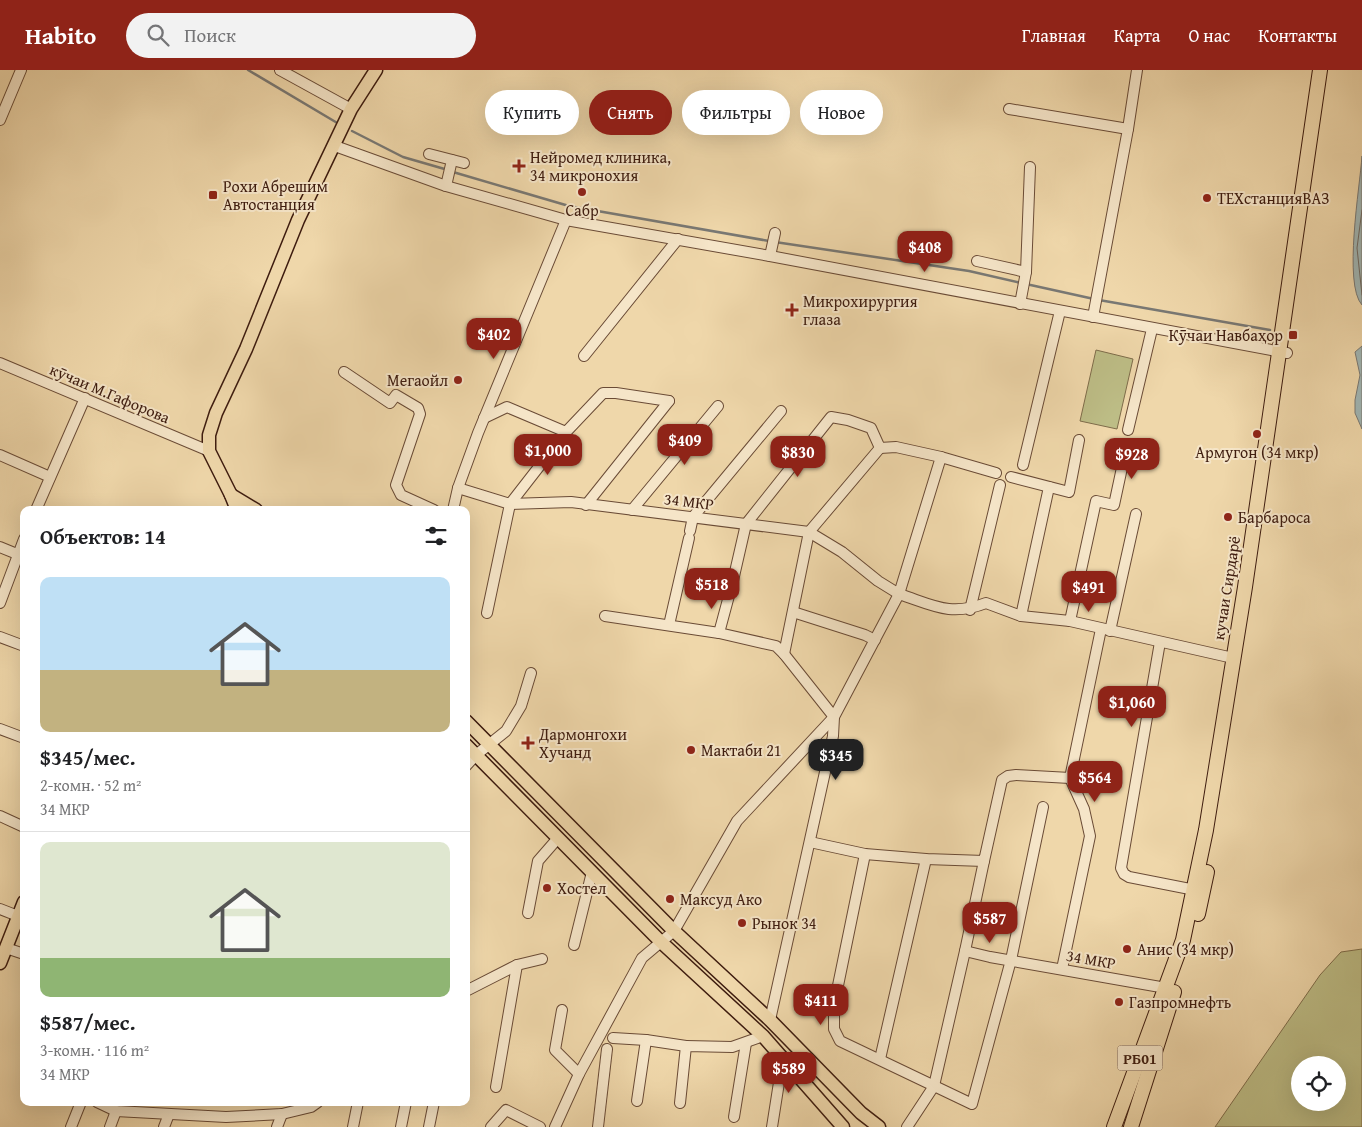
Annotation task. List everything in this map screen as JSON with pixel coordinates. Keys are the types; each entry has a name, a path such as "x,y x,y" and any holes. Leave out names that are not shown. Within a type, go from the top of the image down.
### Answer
{"highway":[{"name":"РБ01","path":"1131,1127 1171,989 1204,893 1217,817 1283,353 1308,200 1318,111 1320,70"},
{"name":"РБ01","path":"1318,111 1328,70"},
{"name":"кучаи Сирдарё","path":"1171,989 1195,890 1206,830 1283,353"},
{"name":"РБ01","path":"1114,1127 1171,989"}],"main road":[{"path":"235,506 209,451 209,435 216,414 246,350 298,220 335,146 351,109 376,70"},
{"path":"230,506 231,495"},
{"path":"231,495 249,506"},
{"path":"470,725 674,931 770,1020 861,1113 879,1127"},
{"path":"470,749 661,942 763,1036 843,1127"},
{"path":"0,963 20,911"}],"street":[{"path":"0,120 20,70"},
{"path":"280,70 351,109"},
{"path":"1093,317 1137,70"},
{"path":"1009,109 1128,129"},
{"path":"335,146 446,186 566,220 770,256 1283,353"},
{"path":"429,154 451,167"},
{"path":"451,167 464,162"},
{"path":"446,186 451,167"},
{"path":"1020,304 1026,272 1030,167"},
{"path":"454,506 458,488 484,418 566,220"},
{"path":"770,256 775,233"},
{"path":"584,356 678,239"},
{"path":"977,261 1026,272"},
{"path":"1023,465 1060,311"},
{"path":"1128,430 1152,329"},
{"name":"кӯчаи М.Гафорова","path":"0,364 209,451"},
{"path":"344,372 390,403 396,395 418,408 420,414 396,485 402,494 426,506"},
{"path":"487,613 510,504 566,432 603,393 616,393 669,401 586,505"},
{"path":"38,506 85,398"},
{"path":"632,510 718,406"},
{"path":"484,418 507,407 566,432"},
{"path":"669,626 693,517 781,411"},
{"path":"719,633 746,524 831,417 848,420 871,428 880,448"},
{"path":"1011,477 1069,492 1079,440"},
{"path":"784,654 809,532 880,448 896,447 996,473"},
{"path":"1070,621 1096,501 1114,505 1126,449"},
{"path":"0,455 50,477"},
{"path":"555,1127 579,1074 642,958 674,931 737,821 834,717 900,594 940,457"},
{"path":"970,610 1000,485"},
{"path":"1022,616 1049,487"},
{"name":"34 МКР","path":"458,488 510,504 571,502 809,532"},
{"path":"1062,969 1090,836 1084,809 1070,778 1105,630 1136,514"},
{"path":"809,532 842,552 878,581 900,594 950,611 970,610 986,603 1022,616 1070,621 1233,658"},
{"path":"0,547 17,554"},
{"path":"0,603 20,548"},
{"path":"793,612 865,635 875,640"},
{"path":"605,616 719,633 776,646 834,717 833,736 770,1020"},
{"path":"0,637 20,644"},
{"path":"1160,642 1120,868 1129,877 1195,890"},
{"path":"470,762 506,731 521,706 531,673"},
{"path":"0,729 20,736"},
{"path":"907,1127 934,1086 1002,780 1008,776 1016,775 1070,778"},
{"path":"865,854 834,1005 834,1028 840,1041 972,1104 1010,960 1043,807"},
{"path":"0,816 20,825"},
{"path":"528,913 538,861 558,838"},
{"path":"810,842 865,854 984,861"},
{"path":"880,1059 926,859"},
{"path":"574,945 592,872"},
{"path":"0,909 18,916"},
{"path":"6,948 20,953"},
{"name":"34 МКР","path":"965,950 990,957 1171,989"},
{"path":"470,990 517,965 542,960"},
{"path":"496,1087 517,965"},
{"path":"562,1010 555,1050 579,1074"},
{"path":"613,1038 646,1040 686,1046 732,1047 763,1036"},
{"path":"637,1101 646,1040"},
{"path":"734,1117 746,1043"},
{"path":"680,1103 686,1046"},
{"path":"598,1127 607,1049"},
{"path":"772,1127 783,1057"},
{"path":"72,1127 80,1106"},
{"path":"106,1106 116,1111 169,1114 224,1122 282,1114 312,1106"},
{"path":"353,1127 357,1106"},
{"path":"401,1127 405,1106"},
{"path":"429,1127 433,1106"},
{"path":"491,1127 506,1110 540,1127"},
{"path":"110,1127 116,1111"},
{"path":"164,1127 169,1114"},
{"path":"278,1127 282,1114"}],"green space":[{"path":"1096,350 1133,359 1117,429 1080,421"},
{"path":"1362,949 1362,1127 1215,1127 1320,975 1341,952"}],"water":[{"path":"1362,156 1362,305 1356,294 1353,257"},
{"path":"1362,346 1362,429 1355,413 1355,400 1360,375 1355,352"}],"waterway":[{"path":"248,70 339,124"},
{"path":"352,131 403,157 448,170"},
{"path":"453,172 569,206 769,241"},
{"path":"775,242 969,271 1021,283"},
{"path":"1026,284 1094,299"},
{"path":"1099,300 1270,330"}],"place":[{"name":"Нейромед клиника, 34 микронохия","path":"519,166"},
{"name":"Сабр","path":"582,192"},
{"name":"Рохи Абрешим Автостанция","path":"213,195"},
{"name":"ТЕХстанцияВАЗ","path":"1207,198"},
{"name":"Микрохирургия глаза","path":"792,310"},
{"name":"Кӯчаи Навбаҳор","path":"1293,335"},
{"name":"Мегаойл","path":"458,380"},
{"name":"Армугон (34 мкр)","path":"1257,434"},
{"name":"Барбароса","path":"1228,517"},
{"name":"Дармонгохи Хучанд","path":"528,743"},
{"name":"Мактаби 21","path":"691,750"},
{"name":"Хостел","path":"547,888"},
{"name":"Максуд Ако","path":"670,899"},
{"name":"Рынок 34","path":"742,923"},
{"name":"Анис (34 мкр)","path":"1127,949"},
{"name":"Газпромнефть","path":"1119,1002"}]}
